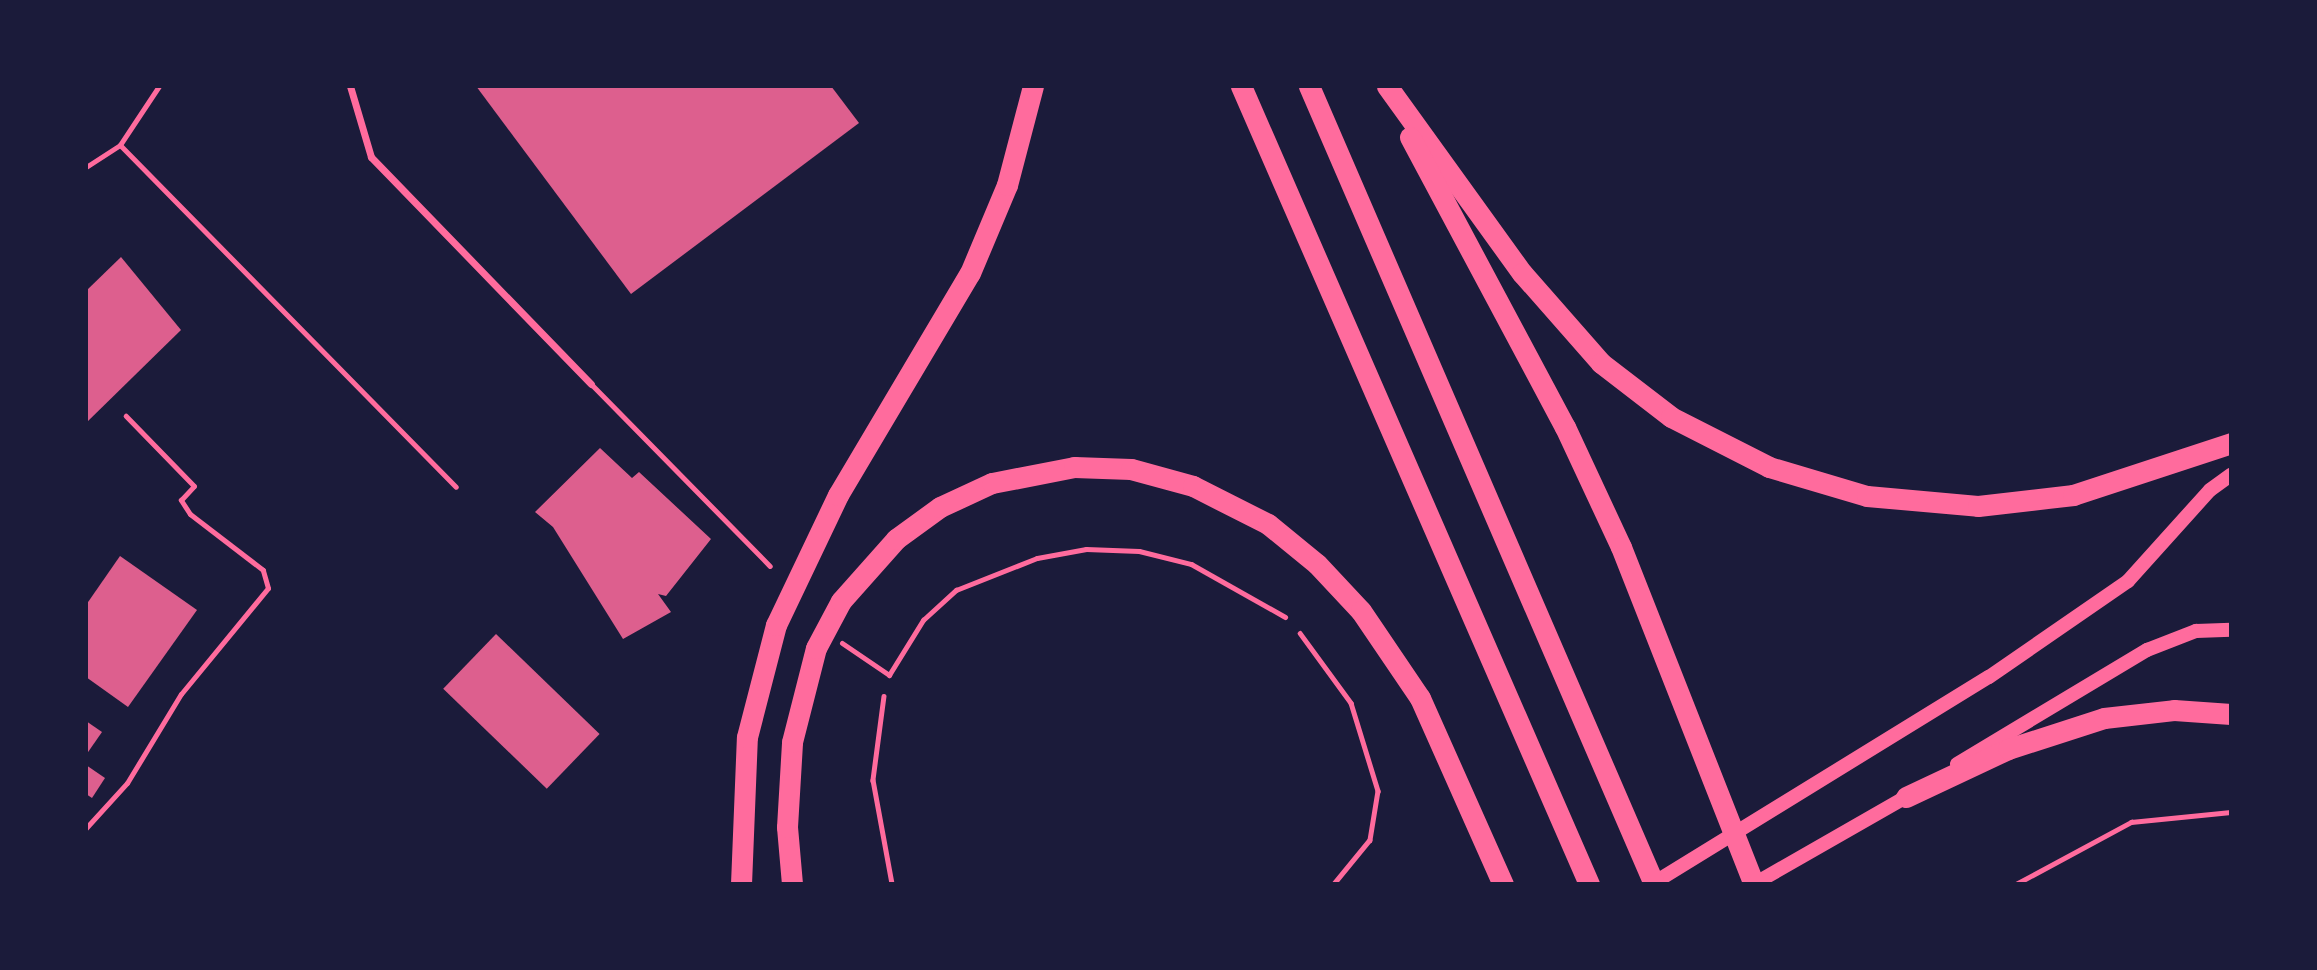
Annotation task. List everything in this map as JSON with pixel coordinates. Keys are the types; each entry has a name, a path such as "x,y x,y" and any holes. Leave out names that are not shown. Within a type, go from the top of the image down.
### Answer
{"highway":[{"path":"741,884 747,737 775,625 838,495 981,251 1019,149 1034,86"},
{"path":"1241,86 1588,884"},
{"path":"1309,86 1653,884"},
{"path":"1384,86 1522,273 1580,342 1671,417 1745,457 1867,496 1978,506 2073,495 2231,443"},
{"path":"1384,86 1565,427 1621,547 1754,884"},
{"path":"792,884 787,827 792,742 816,648 841,601 889,546 940,507 992,483 1074,467 1131,469 1194,485 1268,524 1317,564 1362,611 1420,698 1503,884"},
{"path":"1906,797 2008,749 2104,718 2161,710 2231,714"}],"main road":[{"path":"1653,884 1809,791 1989,677 2148,564 2210,490 2231,475"},
{"path":"1754,884 1906,797 2052,704 2147,650 2196,631 2231,631"}],"street":[{"path":"350,86 371,156 591,384"}],"lane":[{"path":"86,167 120,145 159,86"},
{"path":"120,145 456,487"},
{"path":"591,384 770,566"},
{"path":"86,828 127,783 181,694 268,588 263,570 190,514 181,500 194,486 126,416"},
{"path":"842,643 889,675 923,620 956,590 1061,552 1139,551 1191,564 1285,617"}],"path":[{"path":"1285,617 1340,683 1361,724 1376,777 1378,808 1370,840 1334,884"},
{"path":"889,675 873,780 892,884"},
{"path":"2016,884 2131,822 2231,813"}],"building":[{"path":"476,86 831,86 859,123 631,294"},
{"path":"121,257 181,330 86,423 86,291"},
{"path":"600,448 632,478 639,472 711,539 666,596 658,594 671,612 623,639 553,527 535,512"},
{"path":"120,556 197,610 128,707 86,677 86,605"},
{"path":"496,634 600,734 547,789 443,689"},
{"path":"86,721 102,732 86,755"},
{"path":"86,765 105,778 92,798 86,794"}]}
